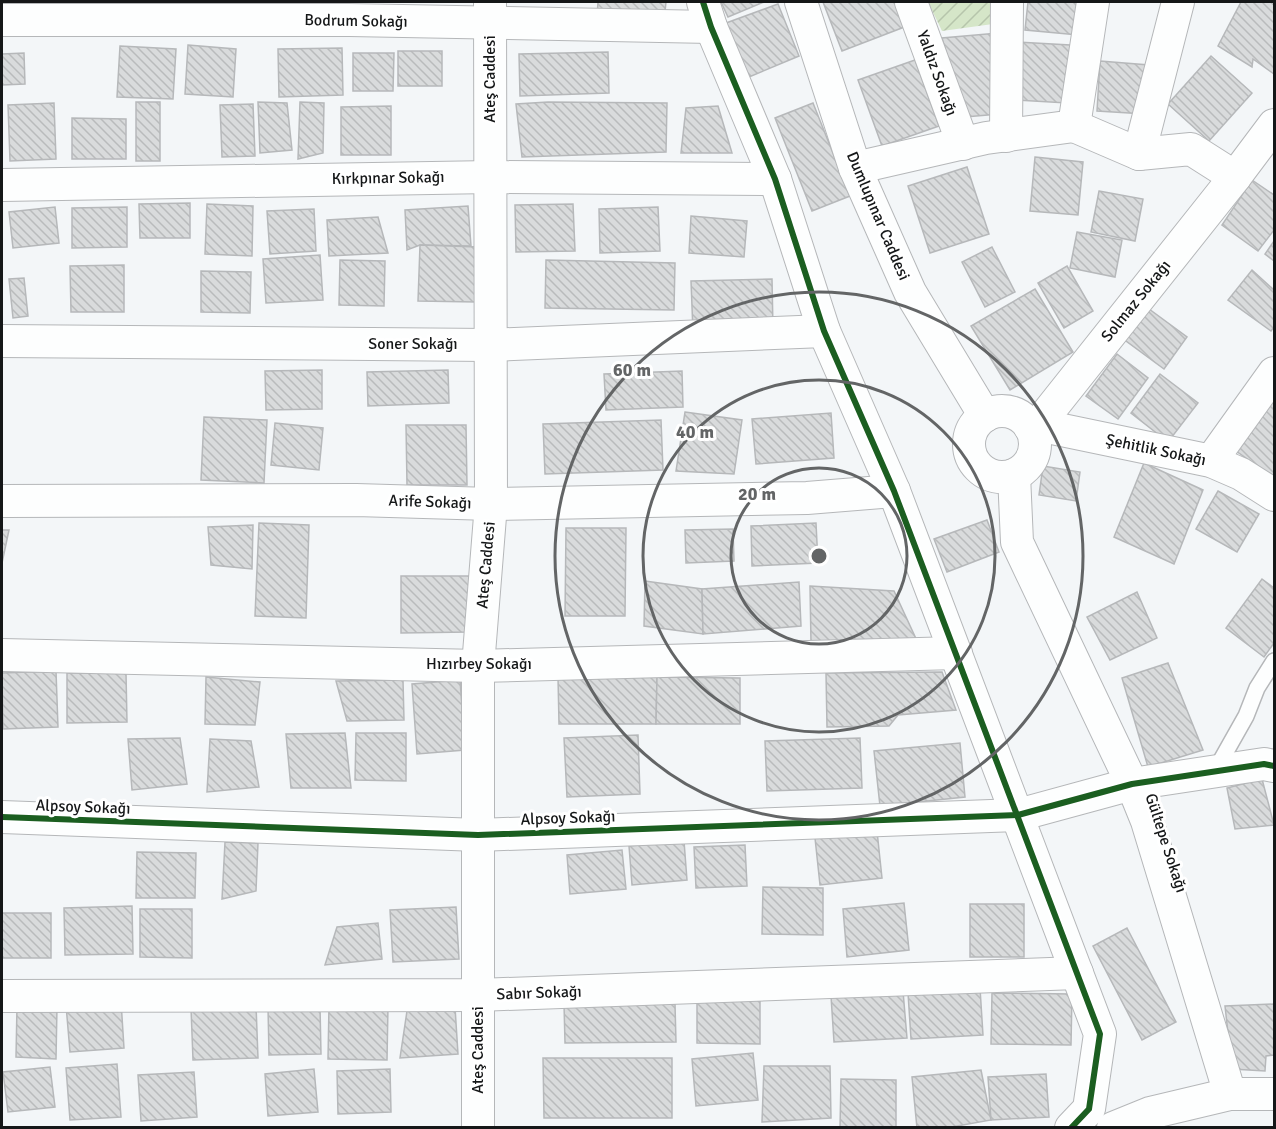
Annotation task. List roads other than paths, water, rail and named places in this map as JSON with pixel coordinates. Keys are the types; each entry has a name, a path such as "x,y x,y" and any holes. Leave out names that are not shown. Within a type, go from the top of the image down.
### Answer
{"street":[{"name":"Dumlupınar Caddesi","path":"801,2 855,168 910,292 985,416"},
{"name":"Yaldız Sokağı","path":"911,2 963,144"},
{"path":"1006,136 1007,2"},
{"path":"1074,126 1093,2"},
{"path":"1139,154 1178,2"},
{"name":"Bodrum Sokağı","path":"2,20 349,20 490,12 707,14"},
{"name":"Ateş Caddesi","path":"478,1128 478,666 491,504 490,12"},
{"path":"707,14 775,179 824,331 894,491 1100,1034 1089,1109 1071,1128"},
{"name":"Solmaz Sokağı","path":"1034,426 1275,125"},
{"path":"855,168 963,144 1074,126 1139,154 1191,149 1234,177"},
{"name":"Kırkpınar Sokağı","path":"2,185 491,177 775,179"},
{"name":"Soner Sokağı","path":"2,341 489,345 824,331"},
{"path":"1211,461 1275,373"},
{"path":"993,412 1010,412 1034,426 1033,455 1022,471 1014,475 992,477 975,464 968,443 970,432 985,416 993,412"},
{"name":"Şehitlik Sokağı","path":"1034,426 1211,461 1241,474 1275,495"},
{"name":"Gültepe Sokağı","path":"982,471 1132,784 1147,821 1230,1094"},
{"name":"Gültepe Sokağı","path":"1014,475 1017,542"},
{"name":"Arife Sokağı","path":"2,501 356,500 491,504 807,498 894,491"},
{"name":"Hızırbey Sokağı","path":"2,655 478,666 956,653"},
{"name":"Alpsoy Sokağı","path":"2,817 478,835 1018,815 1132,784 1264,764 1275,766"},
{"name":"Sabır Sokağı","path":"2,996 478,995 1077,974"},
{"path":"1113,1128 1149,1122 1230,1094 1275,1094"}],"lane":[{"path":"1215,771 1246,716 1257,688 1275,661"}]}
